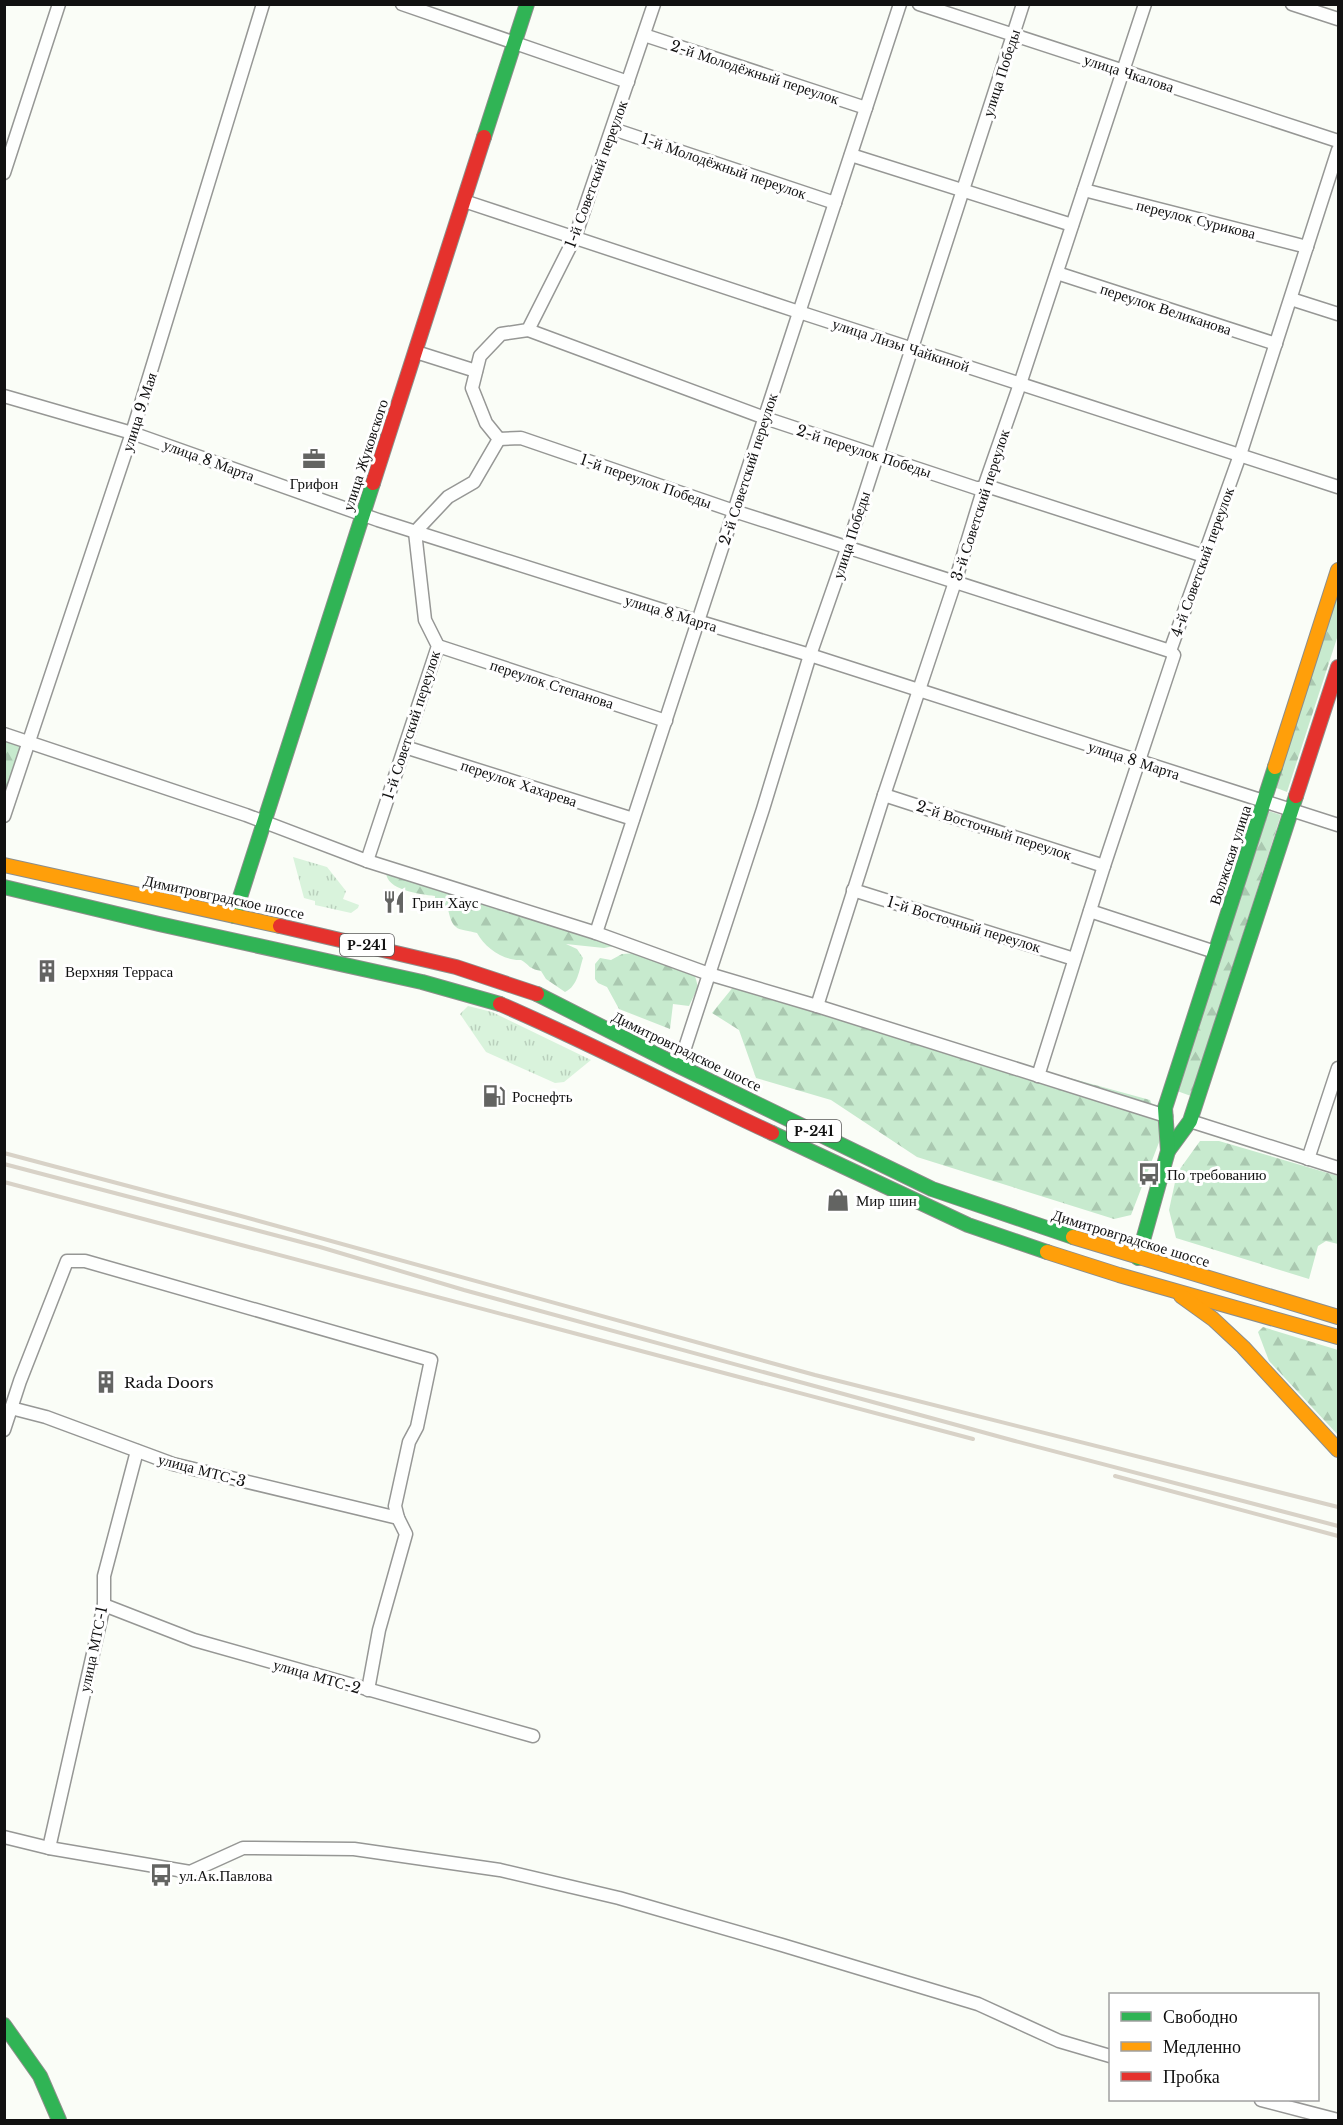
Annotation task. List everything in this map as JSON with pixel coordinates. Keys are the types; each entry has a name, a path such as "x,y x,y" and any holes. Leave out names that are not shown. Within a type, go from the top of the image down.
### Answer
{"main road":[{"name":"улица Жуковского","path":"227,938 528,4"},
{"name":"Волжская улица","path":"1132,1279 1168,1151 1165,1108 1338,570"},
{"name":"Волжская улица","path":"1168,1151 1190,1121 1338,667"},
{"name":"Димитровградское шоссе","path":"4,865 423,959 499,980 539,995 932,1189 992,1211 1138,1258 1338,1317"},
{"name":"Р-241","path":"4,887 422,982 497,1003 558,1029 673,1087 968,1225 1132,1279 1338,1337"},
{"path":"1173,1290 1213,1319 1244,1347 1338,1450"},
{"path":"4,2025 40,2076 59,2121"}],"street":[{"path":"4,173 59,4"},
{"name":"улица 9 Мая","path":"4,816 30,744 132,433 263,4"},
{"path":"402,4 628,82"},
{"name":"1-й Советский переулок","path":"528,330 576,237 654,4"},
{"name":"2-й Советский переулок","path":"596,933 900,4"},
{"name":"улица Чкалова","path":"919,4 1338,141"},
{"name":"улица Победы","path":"679,1066 810,655 848,546 1023,4"},
{"name":"3-й Советский переулок","path":"816,1006 984,487 1145,4"},
{"path":"1292,4 1338,19"},
{"name":"2-й Молодёжный переулок","path":"644,35 866,108"},
{"name":"1-й Молодёжный переулок","path":"613,129 835,203"},
{"name":"4-й Советский переулок","path":"1038,1076 1174,655 1170,651 1240,455 1338,150"},
{"path":"851,155 1072,225"},
{"name":"переулок Сурикова","path":"1084,190 1307,247"},
{"name":"улица Лизы Чайкиной","path":"464,201 1338,487"},
{"name":"переулок Великанова","path":"1057,273 1276,345"},
{"path":"1291,299 1338,314"},
{"path":"415,532 448,497 474,482 499,439 486,423 472,388 480,356 501,334 528,330"},
{"name":"2-й переулок Победы","path":"528,330 765,418 976,488 993,488 1204,556"},
{"path":"416,352 476,371"},
{"name":"улица 8 Марта","path":"4,396 132,433 415,532 810,655 1338,825"},
{"name":"1-й переулок Победы","path":"499,439 522,438 734,511 1170,651"},
{"name":"1-й Советский переулок","path":"367,861 438,646 425,620 415,532"},
{"name":"переулок Степанова","path":"438,646 666,721"},
{"path":"4,734 264,822 367,861 596,933 709,974 1166,1116"},
{"name":"переулок Хахарева","path":"405,747 633,819"},
{"name":"2-й Восточный переулок","path":"884,795 1104,866"},
{"name":"1-й Восточный переулок","path":"853,890 1074,959"},
{"path":"1090,911 1215,952"},
{"path":"1308,1159 1338,1068"},
{"path":"1190,1121 1338,1168"},
{"path":"4,1430 44,1316 67,1261 85,1261 431,1360 417,1427 409,1442 395,1506 405,1534 379,1630 368,1690"},
{"name":"улица МТС-3","path":"11,1408 46,1417 173,1464 398,1518"},
{"name":"улица МТС-1","path":"49,1848 104,1605 104,1576 137,1451"},
{"name":"улица МТС-2","path":"104,1605 194,1640 534,1736"},
{"path":"4,1837 49,1848 190,1872 243,1848 354,1849 500,1870 619,1898 978,2004 1059,2041 1109,2056"},
{"path":"1265,2101 1338,2120"}],"green space":[{"path":"1338,587 1338,635 1287,792 1274,787"},
{"path":"5,727 18,741 19,750 16,769 5,795"},
{"path":"1268,811 1281,815 1191,1096 1177,1091"},
{"path":"293,857 327,867 346,891 343,899 359,905 358,908 351,913 315,905 315,901 304,898"},
{"path":"386,872 530,906 616,943 614,946 604,948 566,944 577,949 583,958 573,986 565,992 546,979 541,971 531,968 521,960 502,956 485,944 477,933 461,930 455,926 448,909 435,903 435,896 397,887 387,878"},
{"path":"636,953 693,968 698,987 689,1006 673,1004 670,1029 619,1009 607,987 595,979 595,964 600,958 611,960 622,954"},
{"path":"734,986 1150,1100 1163,1132 1131,1215 1114,1219 917,1157 831,1100 756,1078 739,1030 712,1013"},
{"path":"468,1006 492,1012 591,1060 564,1082 555,1083 486,1052 460,1014"},
{"path":"1200,1141 1219,1141 1338,1176 1338,1244 1326,1241 1318,1246 1309,1279 1176,1238 1169,1210 1177,1173"},
{"path":"1263,1327 1338,1350 1338,1435 1269,1361 1258,1332"}],"railway":[{"path":"4,1153 241,1216 815,1375 1338,1507"},
{"path":"4,1164 320,1247 464,1290 1015,1441 1338,1526"},
{"path":"4,1182 973,1439"},
{"path":"1115,1476 1338,1536"}],"traffic: fast":[{"path":"484,137 527,4"},
{"path":"234,916 373,483"},
{"path":"1138,1258 1168,1151 1165,1108 1275,767"},
{"path":"1168,1151 1190,1121 1296,796"},
{"path":"4,887 422,982 500,1004"},
{"path":"537,994 932,1189 1073,1237"},
{"path":"772,1133 968,1225 1047,1252"},
{"path":"4,2025 40,2076 59,2120"}],"traffic: slow":[{"path":"1275,767 1338,570"},
{"path":"4,865 280,926"},
{"path":"1073,1237 1338,1317"},
{"path":"1047,1252 1119,1275 1338,1337"},
{"path":"1181,1296 1213,1319 1243,1347 1338,1450"}],"traffic: jam":[{"path":"373,483 484,137"},
{"path":"1296,796 1338,667"},
{"path":"280,926 456,967 537,994"},
{"path":"500,1004 772,1133"}],"place":[{"name":"Грифон","path":"314,459"},
{"name":"Грин Хаус","path":"394,902"},
{"name":"Верхняя Терраса","path":"47,971"},
{"name":"Роснефть","path":"494,1096"},
{"name":"По требованию","path":"1149,1174"},
{"name":"Мир шин","path":"838,1200"},
{"name":"Rada Doors","path":"106,1382"},
{"name":"ул.Ак.Павлова","path":"161,1875"}]}
